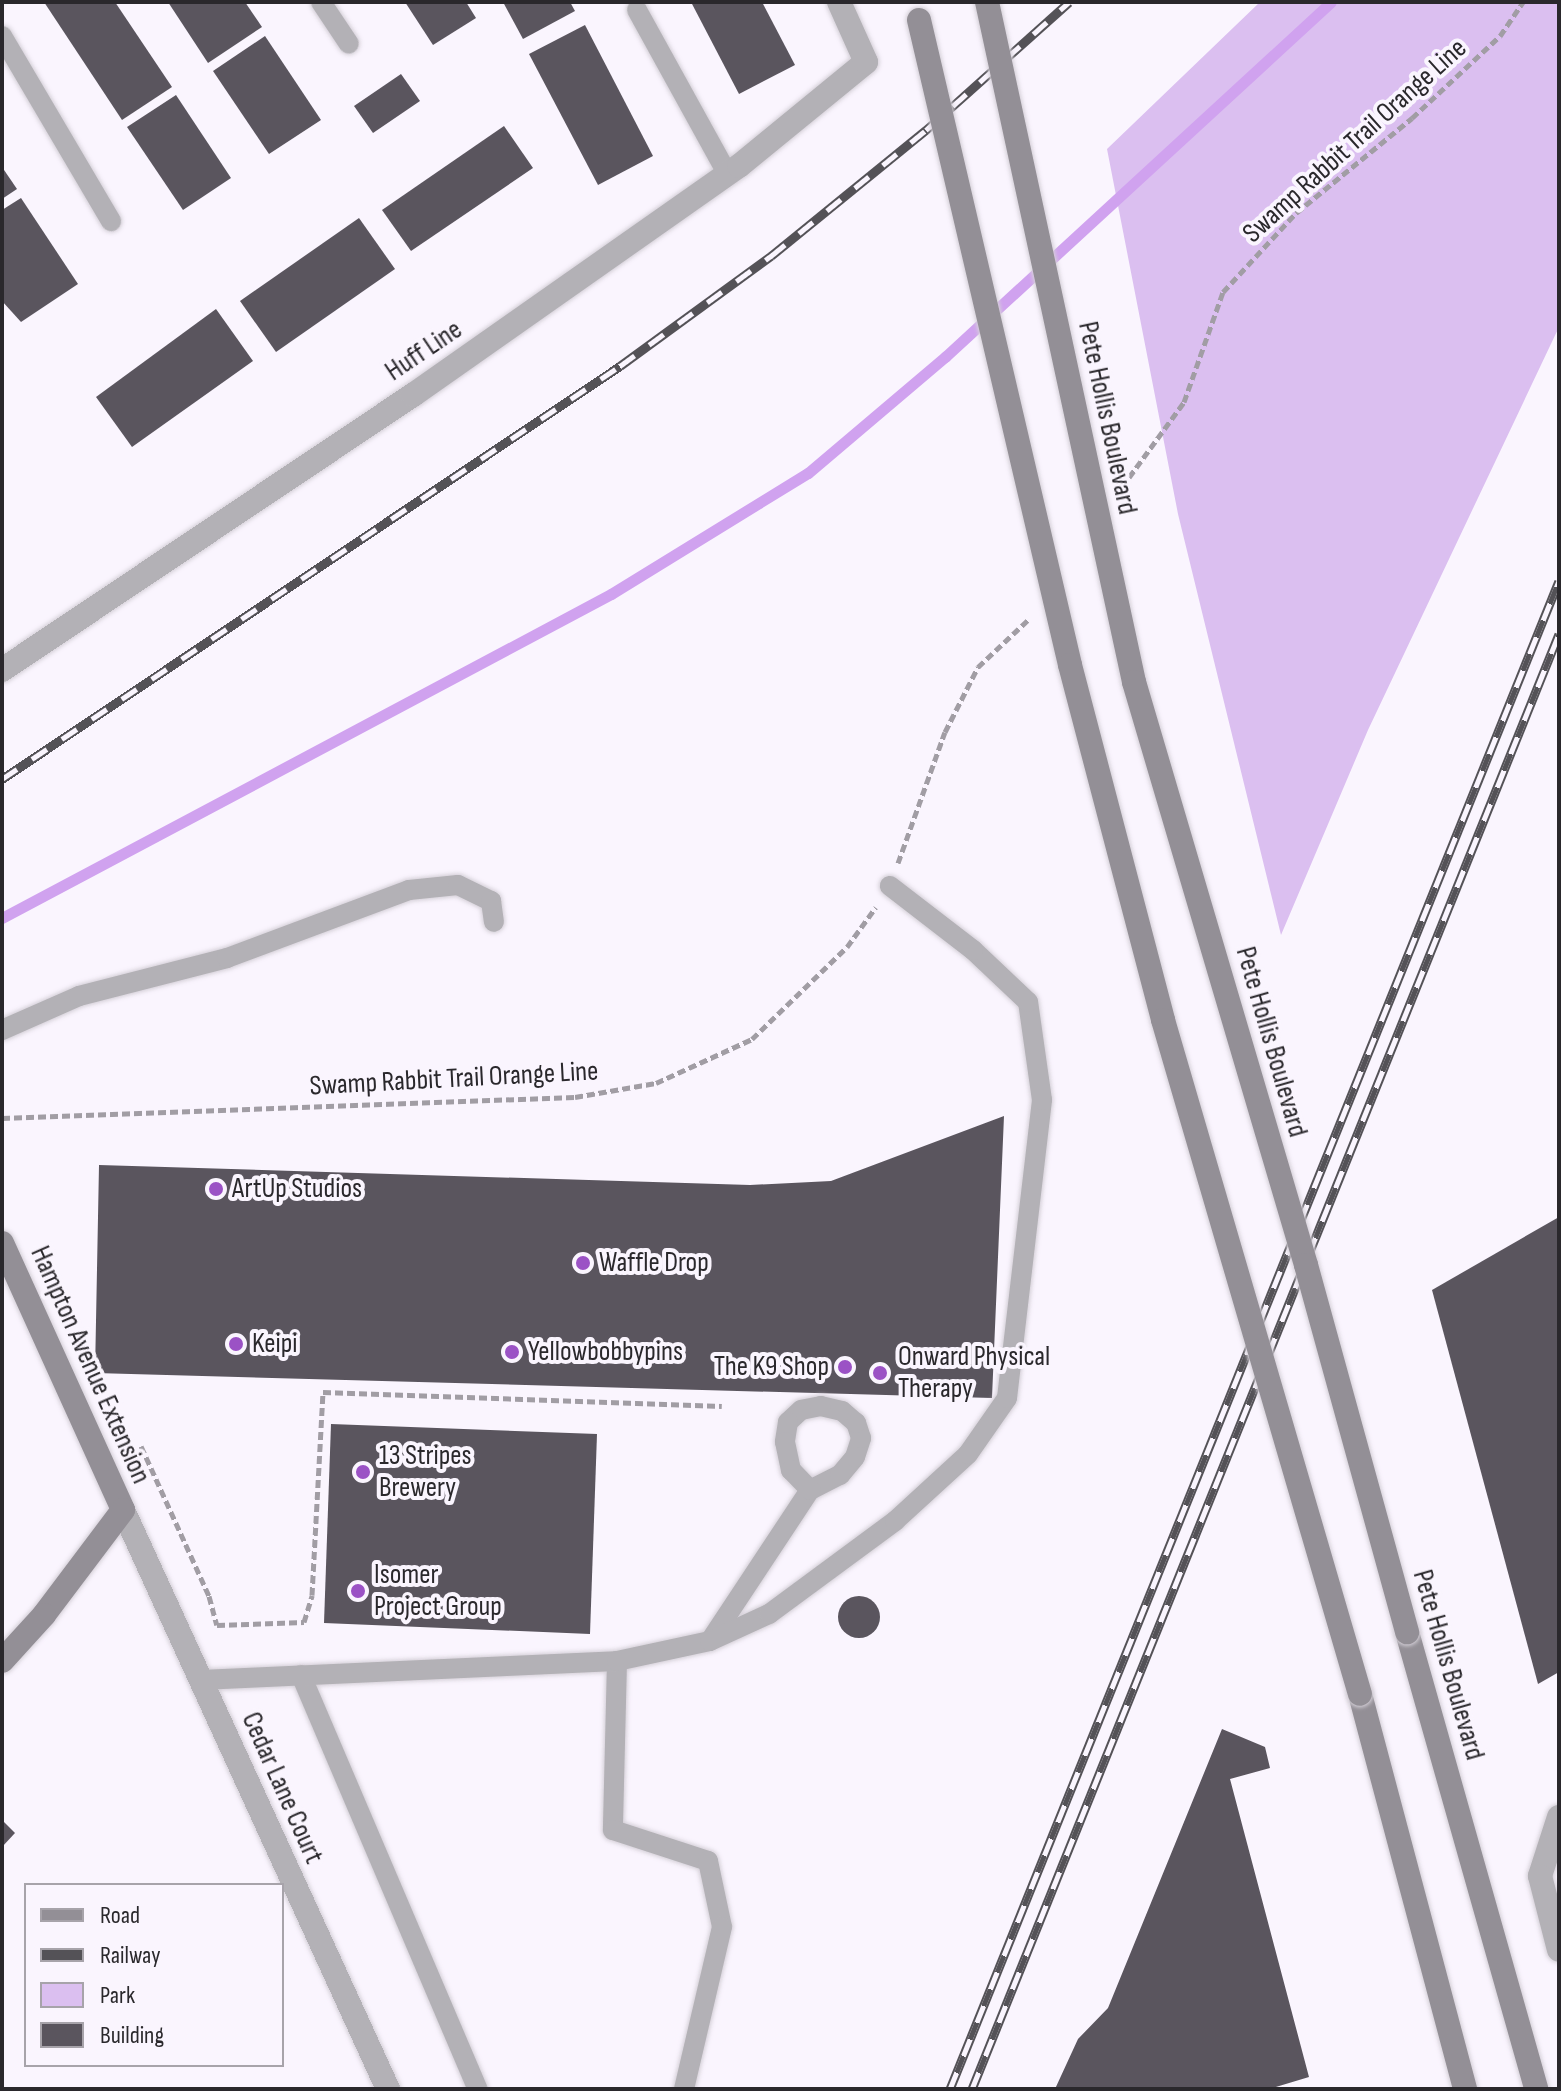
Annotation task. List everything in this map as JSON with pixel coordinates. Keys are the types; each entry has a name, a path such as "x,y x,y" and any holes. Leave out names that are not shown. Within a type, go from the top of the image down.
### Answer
{"main road":[{"name":"Pete Hollis Boulevard","path":"987,2 1134,682 1536,2089"},
{"path":"916,11 1070,665 1158,1005 1360,1694 1465,2089"},
{"name":"Hampton Avenue Extension","path":"2,1243 123,1510 44,1615 2,1661"}],"street":[{"name":"Huff Line","path":"2,670 413,395 728,175 866,62 839,2"},
{"name":"Cedar Lane Court","path":"123,1510 388,2089"},
{"path":"1559,1817 1540,1876 1559,1950"}],"lane":[{"path":"321,2 349,44"},
{"path":"637,10 728,175"},
{"path":"2,36 111,221"},
{"path":"2,1030 79,996 227,958 409,890 458,885 491,901 494,922"},
{"path":"200,1680 617,1661 710,1641 769,1614 895,1521 968,1454 1007,1398 1042,1100 1028,1002 973,950 890,886"},
{"path":"710,1641 810,1490"},
{"path":"617,1661 613,1830 708,1861 722,1927 684,2089"},
{"path":"301,1675 478,2089"}],"path":[{"name":"Swamp Rabbit Trail Orange Line","path":"1128,478 1184,402 1223,292 1296,213 1412,118 1500,36 1523,2"},
{"name":"Swamp Rabbit Trail Orange Line","path":"2,1118 575,1097 656,1083 752,1039 847,947 890,886 919,799 978,667 1031,616"},
{"path":"141,1446 209,1596 217,1625 304,1622 312,1595 323,1392 722,1406"}],"green space":[{"path":"1260,2 1559,2 1559,327 1368,730 1281,935 1178,514 1107,149"}],"building":[{"path":"44,2 115,2 172,87 122,120"},
{"path":"168,2 245,2 262,27 208,63"},
{"path":"405,2 466,2 476,18 433,45"},
{"path":"503,2 570,2 575,11 523,39"},
{"path":"691,2 762,2 795,65 739,94"},
{"path":"585,25 653,156 598,185 529,54"},
{"path":"265,36 321,120 269,154 213,71"},
{"path":"401,74 420,101 373,133 354,106"},
{"path":"176,95 231,178 183,210 127,127"},
{"path":"504,126 533,168 411,251 382,210"},
{"path":"2,167 17,189 2,199"},
{"path":"21,198 78,284 21,322 2,301 2,210"},
{"path":"359,218 395,269 276,352 240,301"},
{"path":"216,309 253,361 132,447 96,397"},
{"path":"1004,1116 992,1398 95,1373 99,1165 750,1185 831,1181"},
{"path":"1559,1217 1559,1672 1538,1684 1432,1290"},
{"path":"331,1424 597,1434 590,1634 324,1623"},
{"path":"859,1596 874,1602 880,1617 874,1632 859,1638 844,1632 838,1617 844,1602"},
{"path":"1222,1729 1265,1747 1270,1768 1230,1779 1309,2077 1269,2089 1055,2089 1078,2039 1108,2008"},
{"path":"2,1820 15,1833 2,1847"}],"waterway":[{"path":"2,918 611,594 808,473 945,357 1331,2"}],"railway":[{"path":"2,779 620,366 771,256 926,130 1069,2"},
{"path":"950,2089 1559,581"},
{"path":"972,2089 1559,634"}],"place":[{"name":"ArtUp Studios","path":"216,1189"},
{"name":"Waffle Drop","path":"583,1263"},
{"name":"Keipi","path":"236,1344"},
{"name":"Yellowbobbypins","path":"512,1352"},
{"name":"The K9 Shop","path":"845,1367"},
{"name":"Onward Physical Therapy","path":"880,1373"},
{"name":"13 Stripes Brewery","path":"363,1472"},
{"name":"Isomer Project Group","path":"358,1591"}]}
